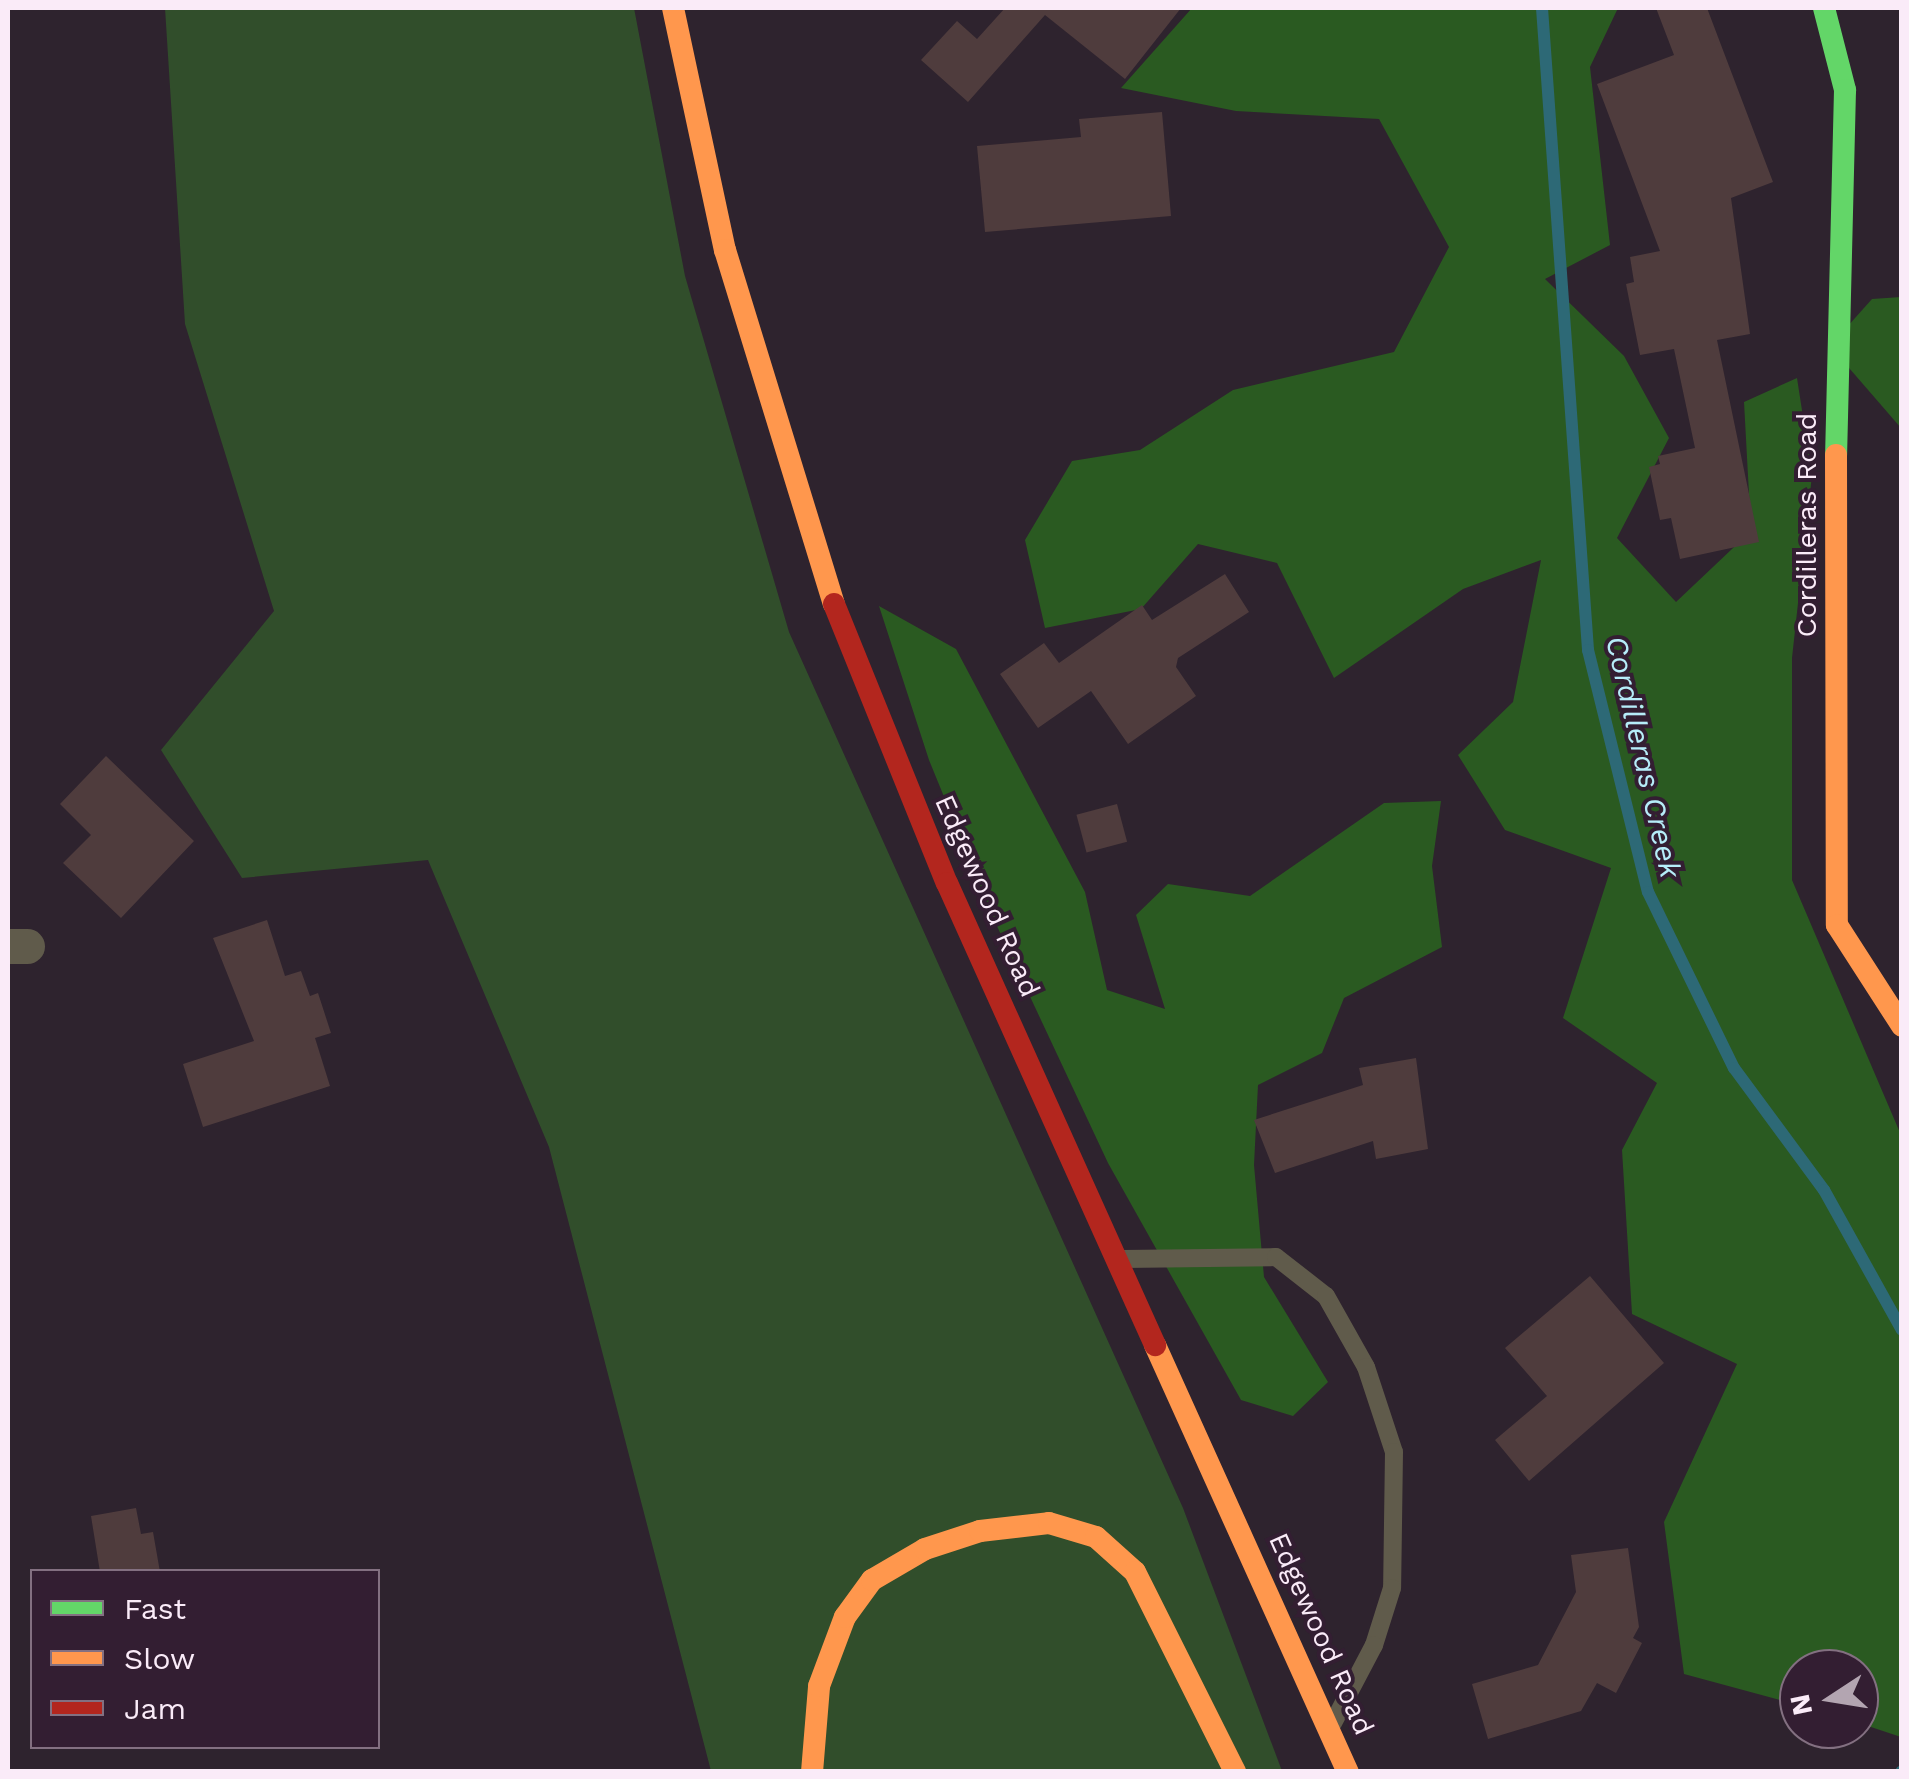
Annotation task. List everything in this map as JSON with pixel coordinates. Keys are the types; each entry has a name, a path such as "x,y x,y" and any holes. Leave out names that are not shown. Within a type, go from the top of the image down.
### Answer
{"main road":[{"name":"Edgewood Road","path":"674,8 730,268 839,620 947,882 1348,1772"},
{"name":"Cordilleras Road","path":"1824,8 1845,90 1836,433 1837,925 1902,1026"},
{"path":"812,1772 819,1686 845,1617 872,1580 925,1549 980,1531 1049,1523 1096,1537 1135,1572 1235,1772"}],"lane":[{"path":"1119,1260 1187,1253 1276,1257 1326,1296 1366,1367 1394,1452 1392,1588 1374,1645 1330,1728"}],"green space":[{"path":"165,8 634,8 685,276 789,632 1183,1508 1282,1771 711,1771 549,1147 428,860 242,878 161,750 274,611 185,324"},
{"path":"1192,8 1618,8 1590,67 1610,245 1545,279 1624,356 1669,438 1617,538 1676,602 1751,531 1744,402 1797,378 1812,475 1792,658 1792,880 1901,1135 1901,1737 1879,1730 1879,1649 1779,1649 1779,1700 1684,1674 1664,1522 1737,1364 1632,1314 1622,1150 1657,1083 1563,1018 1611,868 1505,830 1458,755 1513,702 1541,560 1463,589 1334,678 1277,563 1198,544 1141,609 1045,628 1025,540 1072,461 1140,450 1233,390 1394,352 1449,247 1379,119 1236,111 1121,88"},
{"path":"1901,297 1901,428 1830,346 1872,299"},
{"path":"879,606 956,649 1085,892 1107,990 1165,1009 1136,915 1168,884 1250,896 1384,803 1441,801 1432,866 1442,947 1344,998 1322,1053 1258,1085 1254,1165 1264,1277 1328,1382 1293,1416 1241,1400 1108,1163 996,924 929,760"}],"building":[{"path":"1005,8 1181,8 1125,79 1045,15 968,102 921,60 957,21 977,39"},
{"path":"1656,8 1707,8 1773,182 1731,198 1750,334 1717,340 1759,542 1680,559 1671,518 1660,520 1649,467 1660,464 1658,456 1695,448 1674,349 1640,355 1626,284 1634,282 1630,257 1660,251 1597,84 1674,55"},
{"path":"1162,112 1171,216 985,232 977,146 1081,137 1079,119"},
{"path":"1225,574 1249,612 1178,658 1176,667 1196,696 1128,744 1091,691 1038,728 1000,674 1044,643 1059,663 1142,605 1152,620"},
{"path":"106,756 194,841 121,918 63,863 91,835 60,804"},
{"path":"1117,804 1127,842 1087,853 1076,815"},
{"path":"267,920 285,976 301,971 310,996 318,993 331,1033 315,1038 330,1086 203,1127 183,1064 254,1041 213,938"},
{"path":"1416,1058 1428,1149 1376,1159 1373,1141 1275,1173 1254,1120 1363,1085 1359,1068"},
{"path":"1590,1276 1664,1363 1529,1481 1495,1440 1547,1396 1505,1348"},
{"path":"136,1508 141,1534 153,1532 159,1569 100,1569 91,1516"},
{"path":"1628,1548 1639,1627 1633,1638 1642,1643 1616,1693 1597,1683 1581,1711 1488,1739 1472,1684 1538,1665 1576,1592 1571,1555"}],"waterway":[{"name":"Cordilleras Creek","path":"1542,8 1588,650 1648,892 1734,1068 1824,1190 1902,1330"}],"traffic: fast":[{"path":"1824,8 1845,90 1836,455"}],"traffic: slow":[{"path":"673,8 725,250 834,604"},
{"path":"1836,455 1837,925 1902,1026"},
{"path":"1155,1345 1348,1772"},
{"path":"812,1772 819,1686 845,1617 872,1580 925,1549 980,1531 1049,1523 1096,1537 1135,1572 1235,1772"}],"traffic: jam":[{"path":"834,604 947,883 1155,1345"}]}
